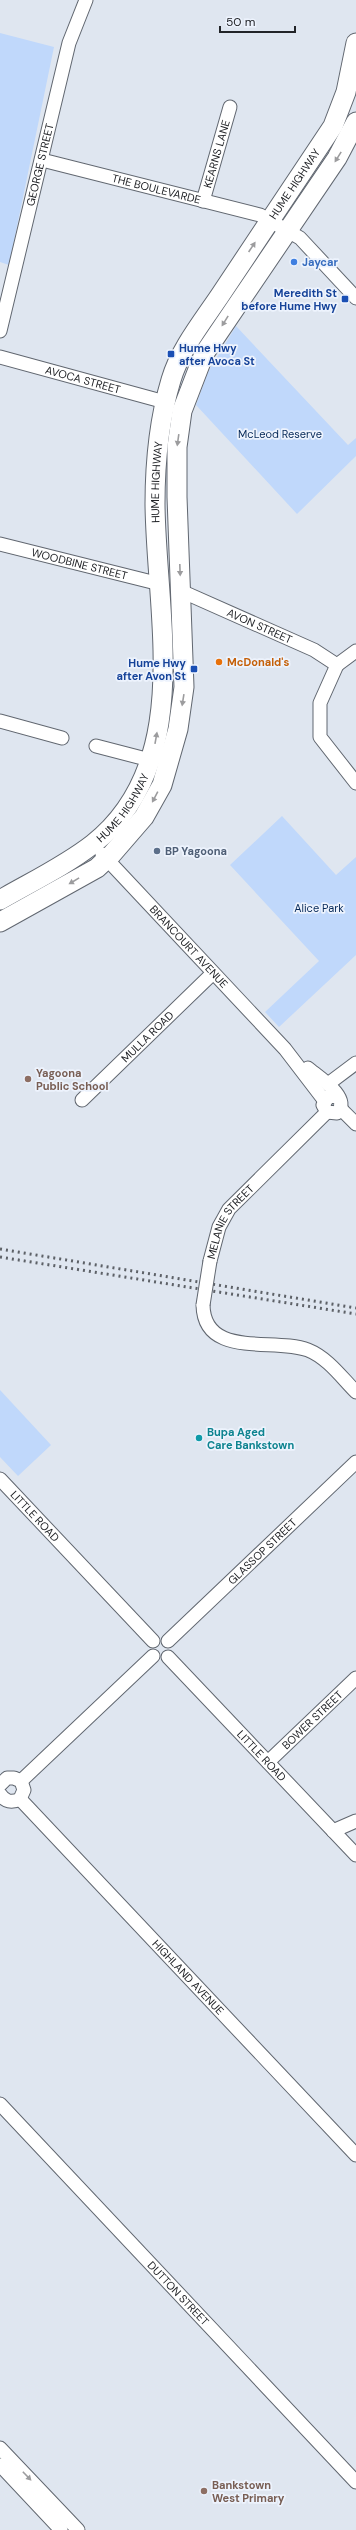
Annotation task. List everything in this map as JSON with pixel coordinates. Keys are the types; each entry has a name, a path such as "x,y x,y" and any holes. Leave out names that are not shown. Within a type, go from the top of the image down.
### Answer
{"highway":[{"name":"HUME HIGHWAY","path":"0,900 60,866 93,844 117,820 134,796 150,760 161,710 164,674 155,505 158,438 165,402 172,377 185,350 333,126 346,92 356,43"},
{"path":"333,126 353,129"},
{"name":"HUME HIGHWAY","path":"0,922 59,890 106,859 144,817 162,785 170,761 184,688 176,472 177,447 182,411 204,354 353,129"}],"street":[{"name":"GEORGE STREET","path":"0,331 69,43 86,0"},
{"name":"KEARNS LANE","path":"203,201 230,107"},
{"name":"THE BOULEVARDE","path":"42,160 255,214 270,220 288,229 300,238 356,298"},
{"name":"AVOCA STREET","path":"0,358 165,402"},
{"name":"WOODBINE STREET","path":"0,544 160,584"},
{"name":"AVON STREET","path":"181,591 314,650 337,665"},
{"path":"356,651 337,665 320,703 320,737 356,782"},
{"path":"0,721 62,738"},
{"path":"96,746 150,760"},
{"name":"BRANCOURT AVENUE","path":"93,844 285,1049 328,1084 356,1124"},
{"name":"MULLA ROAD","path":"82,1100 213,973"},
{"name":"BRANCOURT AVENUE","path":"285,1049 326,1106"},
{"path":"328,1084 356,1063"},
{"path":"326,1106 334,1114 340,1103"},
{"name":"MELANIE STREET","path":"326,1106 229,1209 219,1228 210,1262 203,1305 208,1328 220,1338 308,1350 330,1365 356,1392"},
{"name":"GLASSOP STREET","path":"168,1641 356,1462"},
{"name":"LITTLE ROAD","path":"0,1479 153,1641"},
{"path":"159,1638 168,1641 171,1647 168,1656 162,1660 153,1656 150,1650 153,1641 159,1638"},
{"path":"20,1781 153,1656"},
{"name":"LITTLE ROAD","path":"168,1656 356,1855"},
{"name":"BOWER STREET","path":"268,1762 356,1678"},
{"path":"10,1777 20,1781 24,1790 20,1799 13,1802 1,1789 10,1777"},
{"name":"HIGHLAND AVENUE","path":"20,1799 356,2155"},
{"path":"333,1831 356,1821"},
{"name":"DUTTON STREET","path":"0,2104 356,2482"},
{"path":"0,2448 78,2530"},
{"path":"0,2465 61,2530"}],"green space":[{"path":"0,33 54,47 9,265 0,262"},
{"name":"McLeod Reserve","path":"236,326 348,445 356,438 356,456 297,514 196,405 208,372"},
{"name":"Alice Park","path":"282,816 336,875 356,857 356,955 279,1027 265,1012 319,961 230,865"},
{"path":"0,1390 51,1445 18,1476 0,1457"}],"railway":[{"path":"0,1249 356,1308"},
{"path":"0,1257 356,1314"}],"place":[{"name":"Jaycar","path":"294,262"},
{"name":"Meredith St before Hume Hwy","path":"345,299"},
{"name":"Hume Hwy after Avoca St","path":"171,354"},
{"name":"McDonald's","path":"219,662"},
{"name":"Hume Hwy after Avon St","path":"194,669"},
{"name":"BP Yagoona","path":"157,851"},
{"name":"Yagoona Public School","path":"28,1079"},
{"name":"Bupa Aged Care Bankstown","path":"199,1438"},
{"name":"Bankstown West Primary","path":"204,2491"}]}
